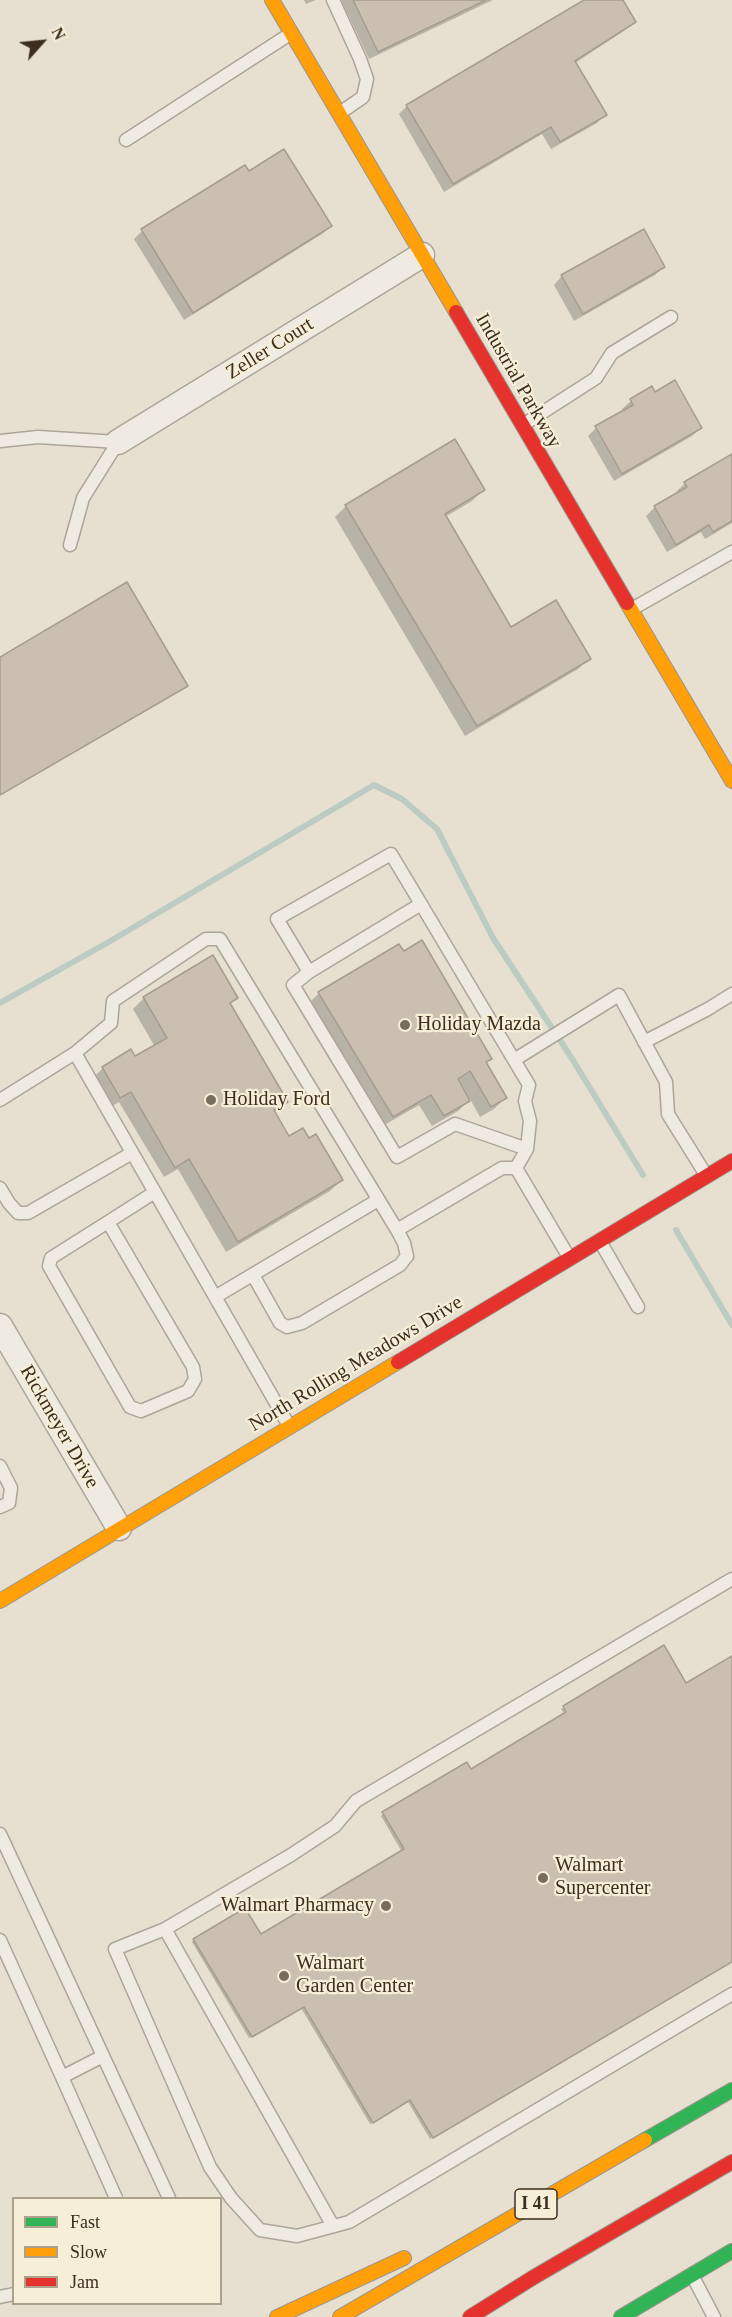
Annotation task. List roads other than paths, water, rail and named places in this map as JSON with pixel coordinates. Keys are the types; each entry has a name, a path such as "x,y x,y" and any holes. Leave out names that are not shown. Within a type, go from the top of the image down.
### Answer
{"main road":[{"name":"Industrial Parkway","path":"272,0 731,777"},
{"name":"North Rolling Meadows Drive","path":"0,1601 289,1426 571,1260 732,1161"},
{"name":"I 41","path":"340,2317 732,2090"},
{"path":"470,2317 534,2277 732,2162"},
{"path":"454,2235 591,2172"},
{"path":"621,2317 732,2251"},
{"path":"277,2317 411,2255"},
{"path":"480,2317 534,2277"}],"street":[{"name":"Zeller Court","path":"118,442 422,255"},
{"name":"Rickmeyer Drive","path":"0,1326 119,1528"}],"lane":[{"path":"333,0 367,79 363,97 339,114"},
{"path":"126,140 291,33"},
{"path":"522,425 596,378 612,353 671,317"},
{"path":"0,441 38,437 118,442 83,498 70,545"},
{"path":"631,610 732,552"},
{"path":"309,972 277,918 391,855 529,1085 525,1101 530,1121 527,1149 516,1168"},
{"path":"421,904 309,972 293,985 397,1157 455,1124 527,1149"},
{"path":"0,1100 75,1053 111,1023 113,1001 206,939 220,939 397,1230 404,1243 407,1256 400,1265 302,1323 287,1327 280,1323 254,1275"},
{"path":"644,1042 708,1010 732,994"},
{"path":"514,1060 619,995 666,1083 668,1114 707,1176"},
{"path":"75,1053 289,1426"},
{"path":"0,1188 18,1212 28,1213 132,1153"},
{"path":"397,1230 502,1168 516,1168"},
{"path":"516,1168 571,1260"},
{"path":"108,1222 193,1367 195,1379 188,1391 141,1411 130,1407 49,1266 51,1258 155,1192"},
{"path":"215,1297 378,1200"},
{"path":"600,1242 638,1307"},
{"path":"0,1466 11,1488 9,1503 0,1507"},
{"path":"732,1580 356,1801 334,1826 291,1855 165,1929 115,1949 210,2167 231,2198 260,2230 297,2236 349,2222 732,1994"},
{"path":"0,1834 168,2197"},
{"path":"165,1929 333,2226"},
{"path":"0,1940 115,2197"},
{"path":"62,2077 103,2056"},
{"path":"692,2275 714,2317"}],"waterway":[{"path":"0,1003 107,943 374,785 402,799 437,829 493,938 571,1057 643,1175"},
{"path":"676,1230 732,1325"}],"place":[{"name":"Holiday Mazda","path":"405,1025"},
{"name":"Holiday Ford","path":"211,1100"},
{"name":"Walmart Supercenter","path":"543,1878"},
{"name":"Walmart Pharmacy","path":"386,1906"},
{"name":"Walmart Garden Center","path":"284,1976"}]}
